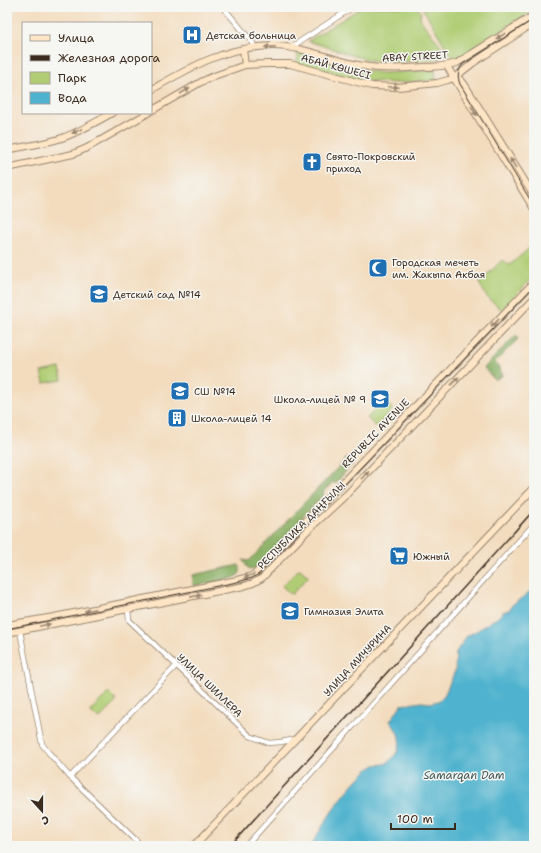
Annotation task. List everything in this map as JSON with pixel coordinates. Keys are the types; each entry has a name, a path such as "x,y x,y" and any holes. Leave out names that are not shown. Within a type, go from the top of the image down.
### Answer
{"main road":[{"name":"ABAY STREET","path":"152,89 192,67 215,57 243,49 272,46 296,48 372,68 387,69 447,66 457,63 534,15"},
{"name":"АБАЙ КӨШЕСІ","path":"152,110 214,76 245,65 290,64 372,86 398,88 437,83 454,78 534,23"},
{"path":"243,49 245,65"},
{"path":"447,66 454,78 463,86 534,196"},
{"path":"465,69 463,75 463,86 534,209"},
{"path":"437,83 463,86"},
{"path":"7,150 41,144 62,138 95,123 110,114"},
{"path":"7,168 73,154 87,148 146,114"},
{"name":"РЕСПУБЛИКА ДАҢҒЫЛЫ","path":"7,623 54,617 128,603 237,580 255,574 534,282"},
{"name":"РЕСПУБЛИКА ДАҢҒЫЛЫ","path":"8,633 244,586 262,578 307,531 348,493 534,298"},
{"name":"УЛИЦА МИЧУРИНА","path":"194,846 534,488"},
{"path":"7,623 8,633"}],"street":[{"path":"223,7 253,43 254,48"},
{"path":"290,48 353,7"},
{"path":"246,846 534,524"},
{"name":"УЛИЦА ШИЛЛЕРА","path":"128,610 129,620 250,736 269,743 297,738"},
{"path":"20,631 42,744 48,753 70,777 142,846"},
{"path":"70,777 176,666"}],"green space":[{"path":"362,7 417,7 421,12 420,17 422,22 441,46 439,59 385,63 361,58 308,41"},
{"path":"422,7 534,7 534,10 454,61"},
{"path":"296,51 354,69 383,73 435,70 436,80 396,83 360,80 296,63 298,57"},
{"path":"534,244 534,276 502,310 487,297 479,283 502,260 510,265"},
{"path":"516,335 518,339 495,362 503,375 495,380 484,368"},
{"path":"60,368 62,380 44,383 41,372"},
{"path":"384,401 393,409 377,426 375,426 367,418"},
{"path":"347,458 352,464 335,484 333,482 323,492 324,494 255,569 249,570 243,560 249,561"},
{"path":"239,565 239,574 231,579 193,586 193,575"},
{"path":"299,569 308,577 291,594 282,586"},
{"path":"108,693 116,700 116,702 99,719 91,712 91,710"}],"water":[{"name":"Samarqan Dam","path":"534,589 534,846 311,846 334,808 355,782 373,766 388,762 397,752 399,748 399,739 395,728 390,721 401,705 422,702 430,703 438,701 444,696 455,671 456,652 467,636 497,618 503,612 509,610 512,605"}],"tram line":[{"path":"534,19 463,64 458,76 460,84 534,206"},
{"path":"7,629 237,582 252,578 259,574 534,286"}],"railway":[{"path":"230,846 534,510"}],"place":[{"name":"Детская больница","path":"192,35"},
{"name":"Свято-Покровский приход","path":"312,162"},
{"name":"Городская мечеть им. Жакыпа Акбая","path":"378,268"},
{"name":"Детский сад №14","path":"99,294"},
{"name":"СШ №14","path":"180,391"},
{"name":"Школа-лицей № 9","path":"380,399"},
{"name":"Школа-лицей 14","path":"177,418"},
{"name":"Южный","path":"399,556"},
{"name":"Гимназия Элита","path":"290,611"}]}
